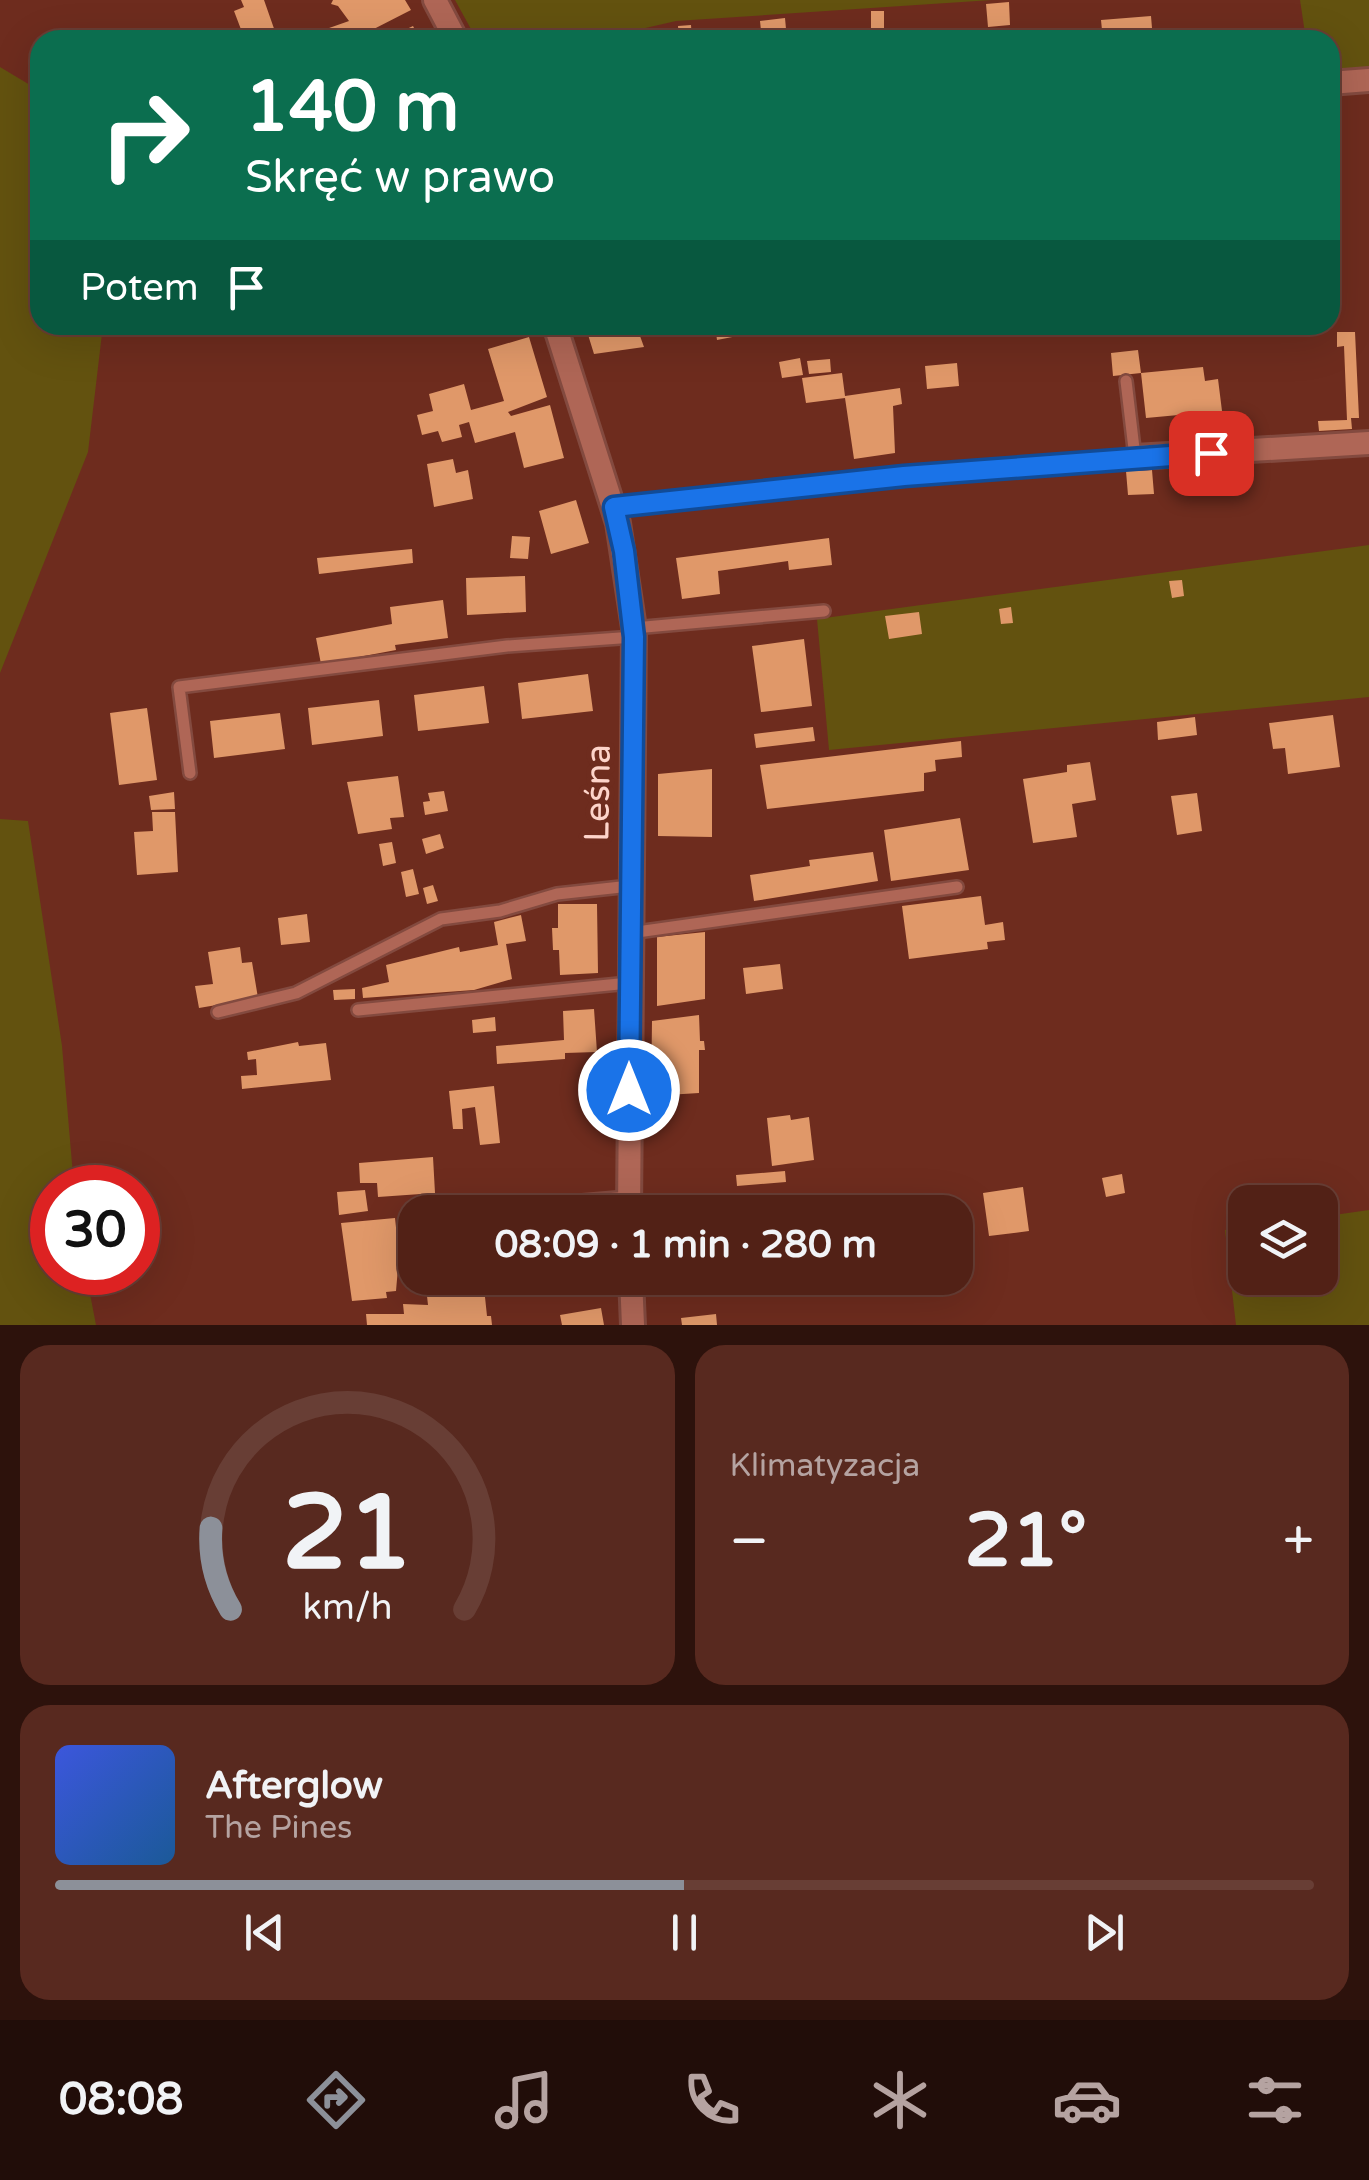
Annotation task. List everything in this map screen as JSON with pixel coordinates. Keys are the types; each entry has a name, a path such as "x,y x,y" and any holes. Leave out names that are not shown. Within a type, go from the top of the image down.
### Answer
{"street":[{"path":"434,0 450,30"},
{"path":"1340,82 1369,80"},
{"name":"Leśna","path":"558,335 614,507 634,632 629,1195"},
{"path":"1135,457 1369,443"},
{"path":"632,1295 633,1325"}],"lane":[{"path":"614,507 1135,457 1126,381"},
{"path":"190,773 179,687 824,611"},
{"path":"218,1012 296,992 441,918 500,911 557,894 630,886"},
{"path":"630,933 957,887"},
{"path":"358,1010 630,983"}],"shaded area":[{"path":"455,0 992,0 676,21 637,30 472,30"},
{"path":"1300,0 1369,0 1369,71 1340,73 1340,30 1304,30"},
{"path":"0,67 30,85 30,335 102,335 88,452 0,673"},
{"path":"1369,545 1369,697 829,750 817,619"},
{"path":"0,819 28,821 62,1046 72,1165 30,1165 30,1295 90,1295 96,1325 0,1325"},
{"path":"1369,1210 1369,1325 1236,1325 1233,1295 1338,1295 1338,1214"}],"building":[{"path":"241,0 264,0 274,30 241,30 234,11 244,7"},
{"path":"333,0 405,0 411,10 372,30 323,30 349,21 338,6 331,4"},
{"path":"1009,2 1010,25 988,27 986,4"},
{"path":"871,11 884,11 884,30 871,30"},
{"path":"1151,16 1152,30 1102,30 1101,20"},
{"path":"785,18 786,30 761,30 760,21"},
{"path":"1340,332 1355,332 1359,418 1351,418 1352,429 1319,431 1318,421 1347,420 1344,346 1337,347"},
{"path":"588,335 640,335 644,347 594,354"},
{"path":"716,335 743,335 717,340"},
{"path":"529,337 547,397 508,412 511,416 550,405 564,458 524,468 515,432 475,443 469,422 459,425 462,437 442,442 438,431 422,435 417,415 433,411 429,394 464,384 471,410 504,401 488,349"},
{"path":"1138,350 1141,373 1113,376 1111,353"},
{"path":"800,358 803,375 782,378 779,362"},
{"path":"830,359 831,372 809,374 807,361"},
{"path":"957,363 959,386 927,389 925,366"},
{"path":"1203,367 1205,381 1218,379 1222,411 1146,418 1141,373"},
{"path":"842,373 845,396 900,388 902,404 893,406 895,453 854,459 845,398 806,403 802,378"},
{"path":"453,459 456,473 468,470 473,499 434,507 427,464"},
{"path":"1152,470 1154,494 1128,495 1126,471"},
{"path":"576,500 589,543 551,554 539,511"},
{"path":"512,536 530,537 528,559 510,558"},
{"path":"829,538 832,565 789,570 788,561 718,571 720,594 682,599 676,558"},
{"path":"412,549 413,563 319,574 317,558"},
{"path":"525,576 526,612 467,615 466,578"},
{"path":"1182,580 1184,596 1172,598 1169,581"},
{"path":"443,600 448,638 395,645 396,650 321,664 316,638 392,624 390,607"},
{"path":"1011,607 1013,623 1001,624 999,609"},
{"path":"919,612 922,634 889,639 885,616"},
{"path":"804,639 812,706 761,712 752,646"},
{"path":"588,674 593,711 522,719 518,683"},
{"path":"484,686 489,723 418,731 414,695"},
{"path":"379,700 383,736 312,745 308,708"},
{"path":"147,708 157,780 119,785 110,713"},
{"path":"280,713 285,749 214,758 210,721"},
{"path":"1333,715 1340,767 1288,774 1285,748 1273,749 1269,723"},
{"path":"1195,717 1197,735 1158,740 1157,722"},
{"path":"813,727 815,741 756,748 754,734"},
{"path":"961,741 962,757 935,760 936,771 924,773 924,791 767,809 760,765"},
{"path":"1090,762 1096,800 1072,804 1077,837 1033,843 1023,779 1067,772 1067,765"},
{"path":"712,769 712,837 658,836 658,774"},
{"path":"398,776 404,817 390,818 392,829 358,834 347,782"},
{"path":"444,791 448,811 425,815 423,802 430,801 428,793"},
{"path":"174,792 175,809 151,810 149,796"},
{"path":"1197,793 1202,831 1177,835 1171,796"},
{"path":"152,812 175,812 178,872 137,875 134,832 153,831"},
{"path":"960,818 969,870 891,881 884,830"},
{"path":"440,834 444,848 426,854 422,839"},
{"path":"392,842 396,863 383,866 379,844"},
{"path":"873,852 878,881 754,901 750,875 810,866 809,860"},
{"path":"413,869 419,894 406,897 401,872"},
{"path":"433,885 438,901 427,904 423,888"},
{"path":"981,896 985,925 1003,922 1005,940 987,942 988,949 909,959 902,906"},
{"path":"558,904 597,904 598,973 560,975 559,950 553,950 552,928 558,928"},
{"path":"307,914 310,942 281,945 278,918"},
{"path":"521,915 526,941 506,944 512,979 474,990 363,998 362,988 389,982 386,965 459,947 460,952 498,945 494,922"},
{"path":"705,932 705,999 657,1006 657,937"},
{"path":"240,947 242,963 252,962 258,998 199,1008 195,986 213,984 208,952"},
{"path":"780,964 783,989 746,994 743,968"},
{"path":"355,989 355,999 334,1000 333,990"},
{"path":"594,1009 597,1052 565,1053 565,1059 497,1064 496,1046 564,1040 563,1011"},
{"path":"699,1015 700,1041 704,1041 705,1050 699,1050 699,1093 651,1096 652,1021"},
{"path":"495,1017 496,1031 473,1033 472,1020"},
{"path":"298,1042 299,1046 326,1043 331,1080 242,1089 241,1076 257,1075 256,1059 248,1060 247,1052"},
{"path":"494,1086 500,1143 480,1145 475,1107 462,1109 463,1129 453,1129 449,1091"},
{"path":"790,1115 791,1120 809,1117 814,1160 772,1166 767,1118"},
{"path":"433,1157 435,1193 378,1197 377,1183 360,1183 359,1163"},
{"path":"785,1171 786,1182 737,1186 736,1175"},
{"path":"1122,1174 1125,1193 1106,1197 1102,1178"},
{"path":"1023,1187 1029,1231 989,1236 983,1193"},
{"path":"365,1190 368,1211 339,1215 337,1192"},
{"path":"395,1218 396,1291 386,1292 387,1298 352,1301 341,1223"},
{"path":"485,1295 492,1325 367,1325 366,1314 404,1314 403,1304 428,1305 427,1296"},
{"path":"601,1308 604,1325 562,1325 560,1315"},
{"path":"716,1314 717,1325 682,1325 681,1318"}],"route":[{"path":"629,1090 635,660 630,586 614,507 904,476 1211,453"}]}
